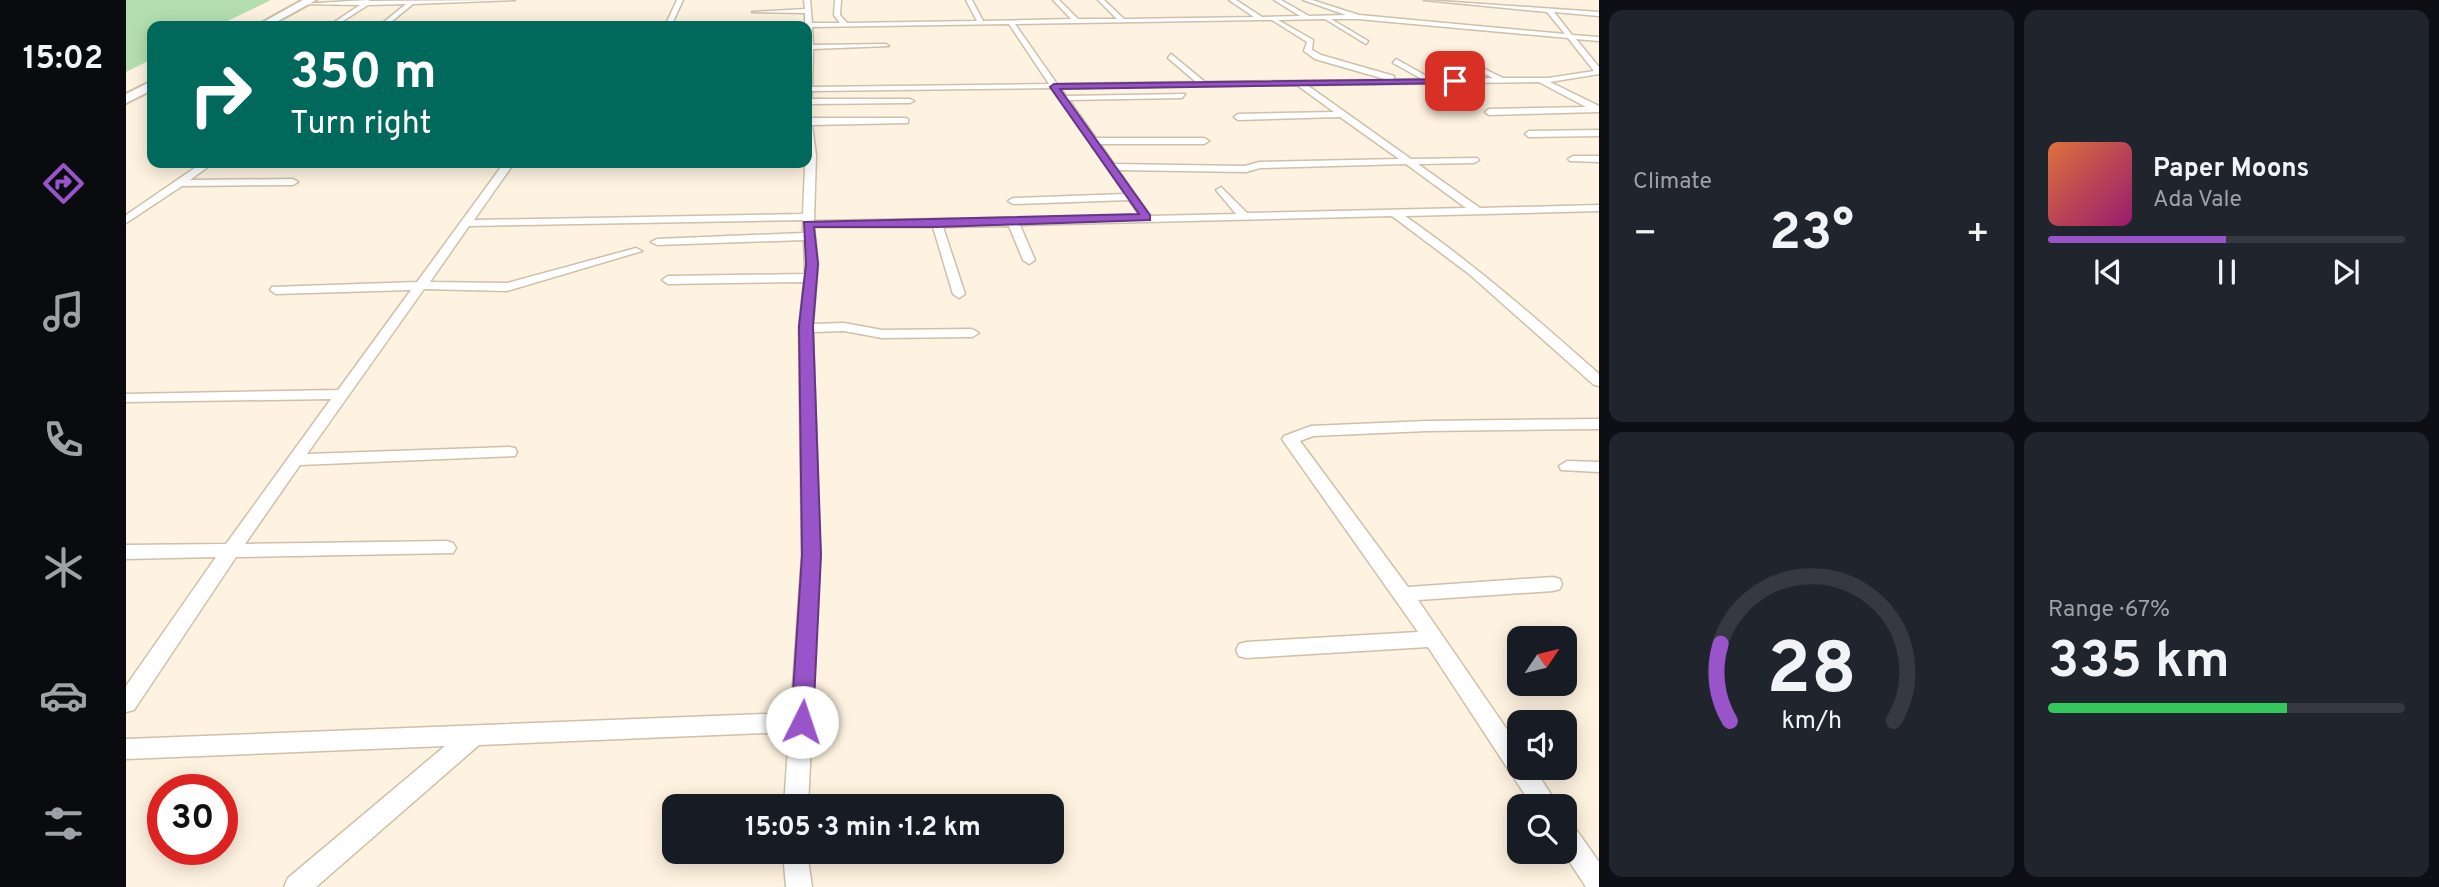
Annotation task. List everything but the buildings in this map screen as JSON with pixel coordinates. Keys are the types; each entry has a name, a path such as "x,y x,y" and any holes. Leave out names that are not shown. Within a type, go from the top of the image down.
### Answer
{"main road":[{"path":"259,21 304,1"},
{"path":"270,21 304,1"},
{"path":"126,90 147,80"},
{"path":"126,99 147,88"}],"street":[{"path":"304,1 512,0"},
{"path":"670,21 680,0"},
{"path":"807,0 809,21"},
{"path":"838,0 837,15 845,25"},
{"path":"969,0 981,23"},
{"path":"1056,0 1077,22"},
{"path":"1101,0 1124,22"},
{"path":"1232,0 1263,20"},
{"path":"1277,0 1311,19"},
{"path":"1306,0 1358,17"},
{"path":"1430,0 1599,14"},
{"path":"387,21 407,1"},
{"path":"451,7 459,1"},
{"path":"340,21 368,2"},
{"path":"1460,3 1473,27"},
{"path":"1516,8 1521,16"},
{"path":"755,12 808,10"},
{"path":"812,89 1539,80 1587,77 1598,71 1567,36 1549,10"},
{"path":"812,25 1358,17 1599,39"},
{"path":"1326,19 1366,43"},
{"path":"1273,20 1311,41 1308,51 1318,57 1400,82"},
{"path":"1011,23 1146,217"},
{"path":"1526,24 1531,32"},
{"path":"976,32 1030,32"},
{"path":"812,47 886,46"},
{"path":"1171,56 1204,85"},
{"path":"1454,56 1502,80"},
{"path":"1396,61 1431,81"},
{"path":"812,79 874,78"},
{"path":"1539,80 1598,110"},
{"path":"1299,83 1476,210"},
{"path":"1062,98 1182,96"},
{"path":"812,102 910,100"},
{"path":"1489,111 1598,110"},
{"path":"1238,117 1343,114"},
{"path":"812,121 905,121"},
{"path":"1529,134 1599,133"},
{"path":"1092,141 1204,141"},
{"path":"1573,159 1599,159"},
{"path":"1110,167 1245,169 1259,165 1474,160"},
{"path":"126,220 200,168"},
{"path":"126,703 232,549 506,168"},
{"path":"797,794 811,555 806,328 810,278 808,168"},
{"path":"178,183 293,182"},
{"path":"1221,190 1243,215"},
{"path":"1013,201 1133,197"},
{"path":"467,223 809,226 1599,208"},
{"path":"1393,212 1528,318 1599,382"},
{"path":"1012,220 1029,260"},
{"path":"937,224 959,295"},
{"path":"657,242 809,226"},
{"path":"276,290 507,287 636,251"},
{"path":"668,280 810,278"},
{"path":"806,328 844,327 882,334 972,333"},
{"path":"126,398 344,394"},
{"path":"1507,748 1406,598 1290,439 1311,431 1426,426 1599,424"},
{"path":"296,460 509,452"},
{"path":"1567,466 1599,467"},
{"path":"126,552 447,548"},
{"path":"1406,598 1412,593 1553,584"},
{"path":"1246,650 1433,639"},
{"path":"126,749 802,722"},
{"path":"297,887 477,733"},
{"path":"1577,852 1599,884"},
{"path":"796,864 799,887"}],"green space":[{"path":"126,0 271,0 227,21 147,21 147,62 126,72"}],"route":[{"path":"802,722 810,613 811,555 806,326 812,264 808,224 937,224 1146,217 1054,87 1455,81"}]}
